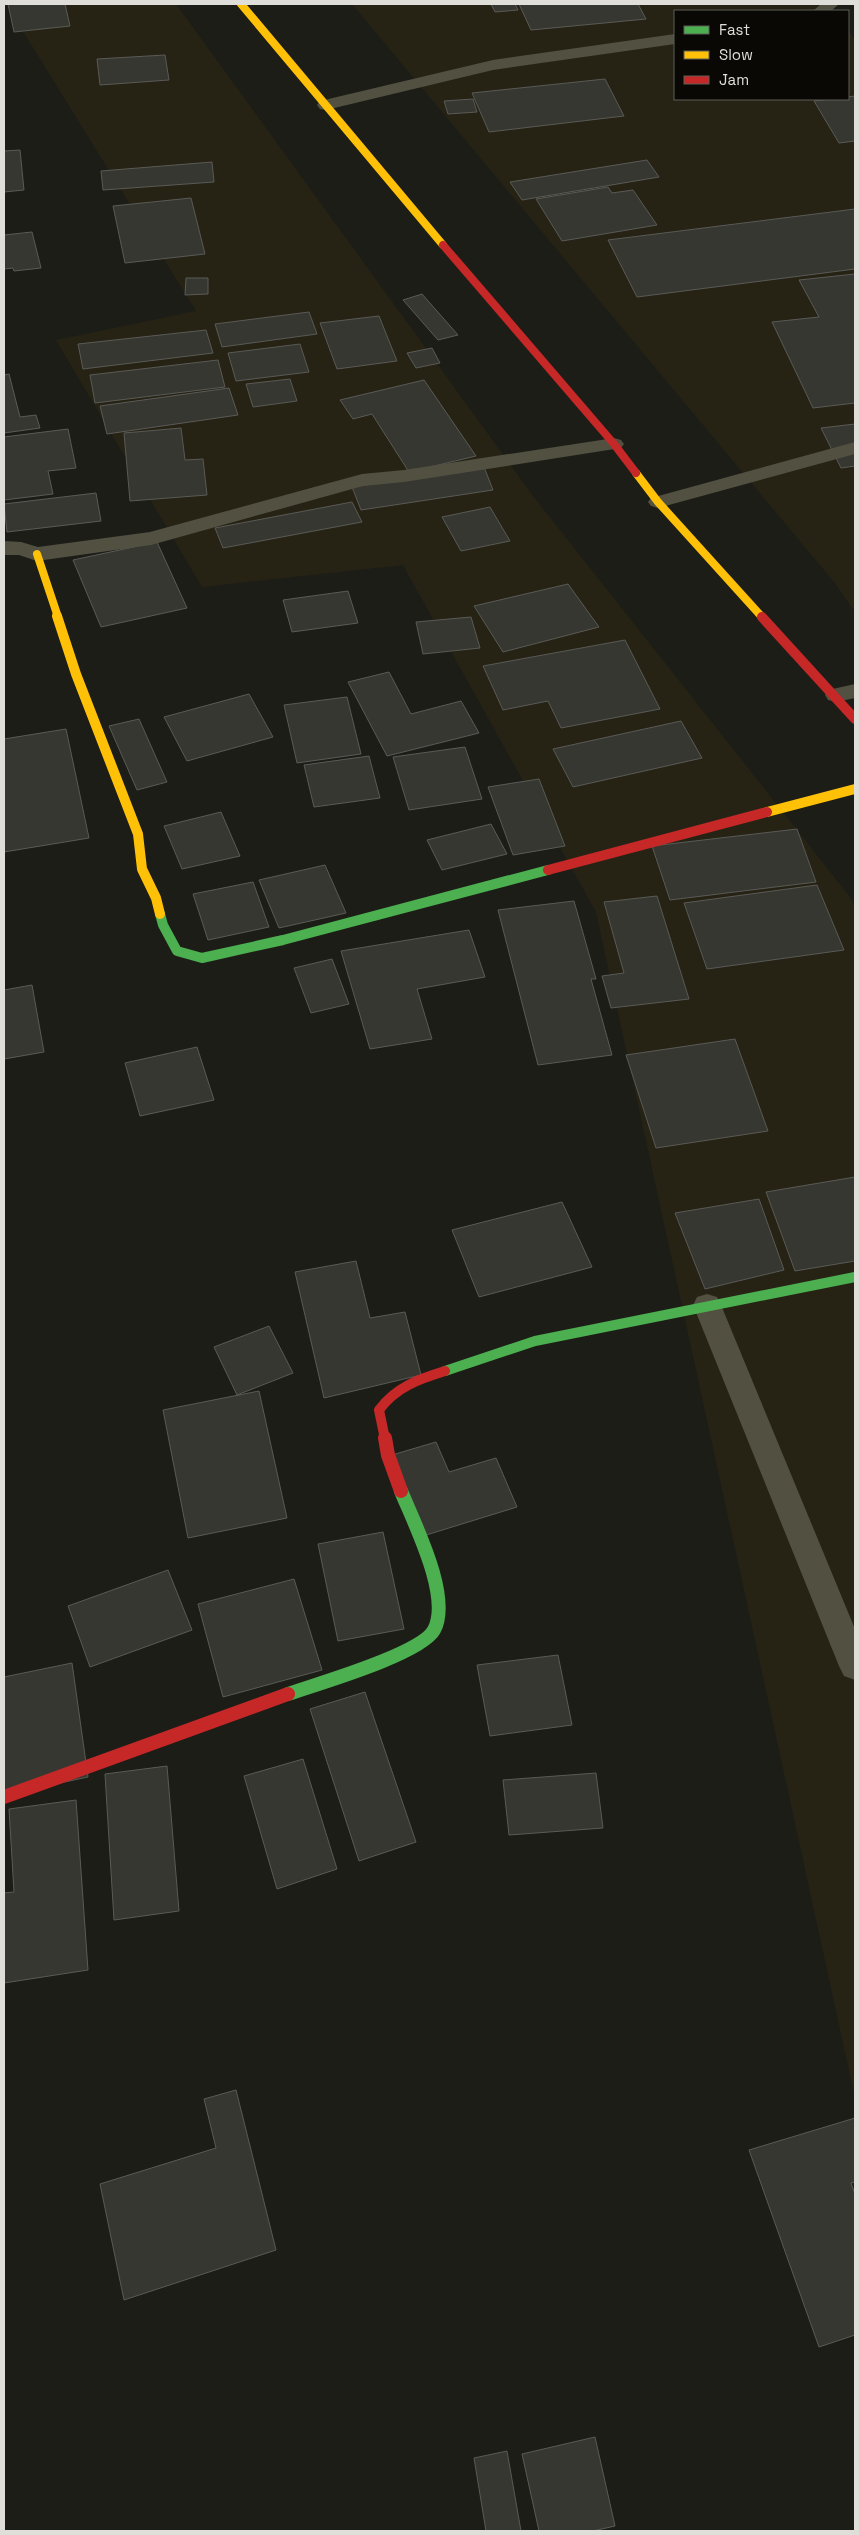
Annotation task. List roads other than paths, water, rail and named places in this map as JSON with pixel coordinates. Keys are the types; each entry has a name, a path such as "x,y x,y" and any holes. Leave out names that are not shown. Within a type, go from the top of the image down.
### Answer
{"street":[{"path":"241,4 526,343 614,444 658,502 846,693 855,718"},
{"path":"326,105 493,65 674,39"},
{"path":"4,548 21,549 37,554 151,538 362,480 404,476 614,444"},
{"path":"658,502 855,448"},
{"path":"37,554 76,674 138,834 142,869 156,898 163,925 178,951 202,958 282,940 855,790"},
{"path":"4,1797 369,1665 415,1644 433,1632 440,1619 439,1599 434,1578 388,1454 379,1410 387,1397 411,1382 536,1341 855,1276"},
{"path":"707,1305 855,1666"}]}
